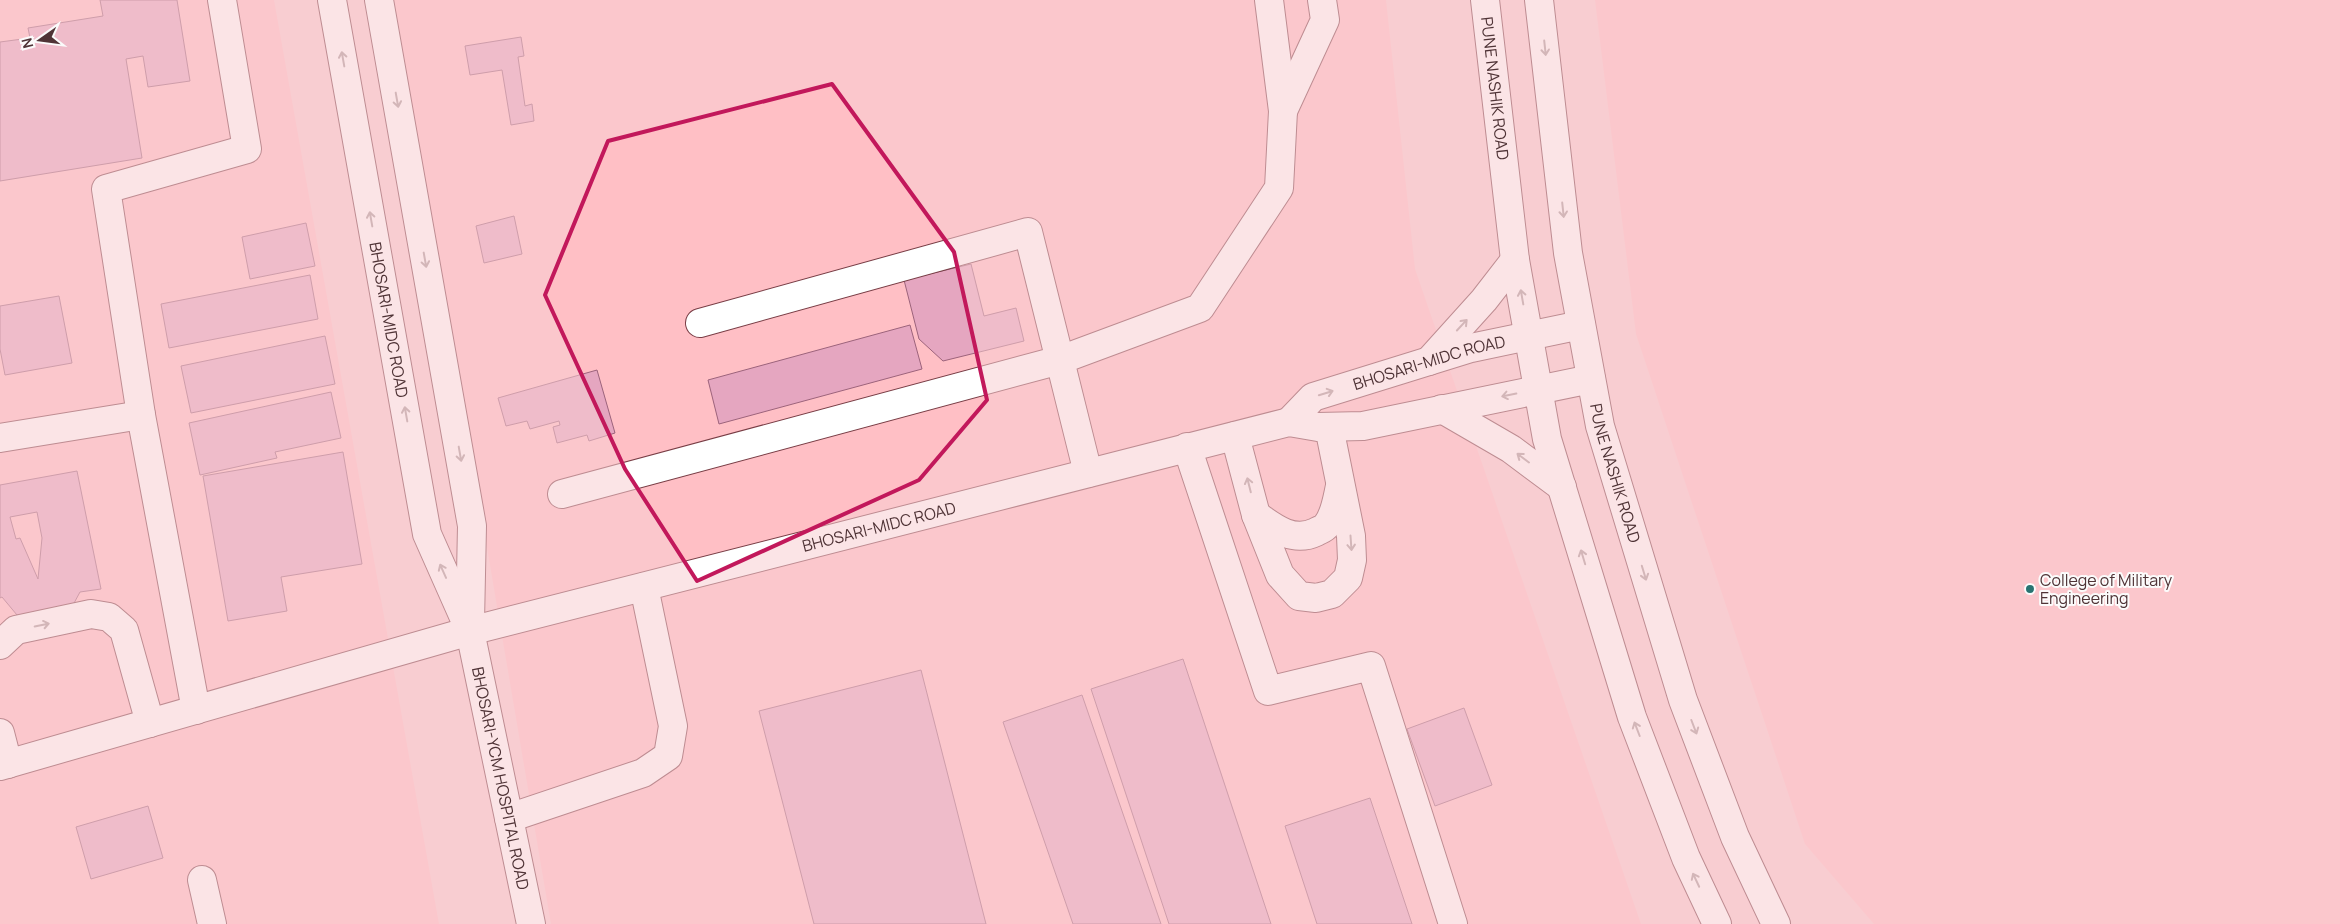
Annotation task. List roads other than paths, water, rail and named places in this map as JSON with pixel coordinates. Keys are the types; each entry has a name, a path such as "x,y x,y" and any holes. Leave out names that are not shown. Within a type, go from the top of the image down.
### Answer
{"main road":[{"path":"196,710 141,415 106,189 247,149 222,0"},
{"name":"BHOSARI-MIDC ROAD","path":"332,0 427,534 470,631 1289,422 1318,427 1363,426 1591,379"},
{"path":"0,733 4,765 470,631 472,526 379,0"},
{"path":"562,494 1060,360 1200,308 1279,188 1283,111 1269,0"},
{"path":"1283,111 1325,20 1322,0"},
{"name":"PUNE NASHIK ROAD","path":"1486,0 1515,260 1547,439 1632,717 1686,858 1717,924"},
{"name":"PUNE NASHIK ROAD","path":"1540,0 1568,253 1600,426 1683,700 1735,837 1776,924"},
{"path":"700,323 1028,232 1088,473"},
{"path":"1429,361 1484,300 1515,260"},
{"name":"BHOSARI-MIDC ROAD","path":"1289,422 1313,397 1471,348 1581,325"},
{"path":"1442,409 1510,449 1562,488"},
{"path":"0,438 141,415"},
{"path":"1235,436 1256,515 1280,575 1299,596 1316,598 1332,594 1348,578 1352,560 1351,536 1329,427"},
{"path":"1187,448 1268,691 1371,666 1453,924"},
{"path":"1256,515 1274,529 1290,536 1311,534 1326,527 1334,511 1341,485"},
{"path":"509,818 643,773 668,756 673,726 644,587"},
{"path":"0,645 16,630 91,614 109,617 124,630 150,723"},
{"name":"BHOSARI-YCM HOSPITAL ROAD","path":"470,631 531,924"},
{"path":"202,880 212,924"}],"place":[{"name":"College of Military Engineering","path":"2030,589"}]}
